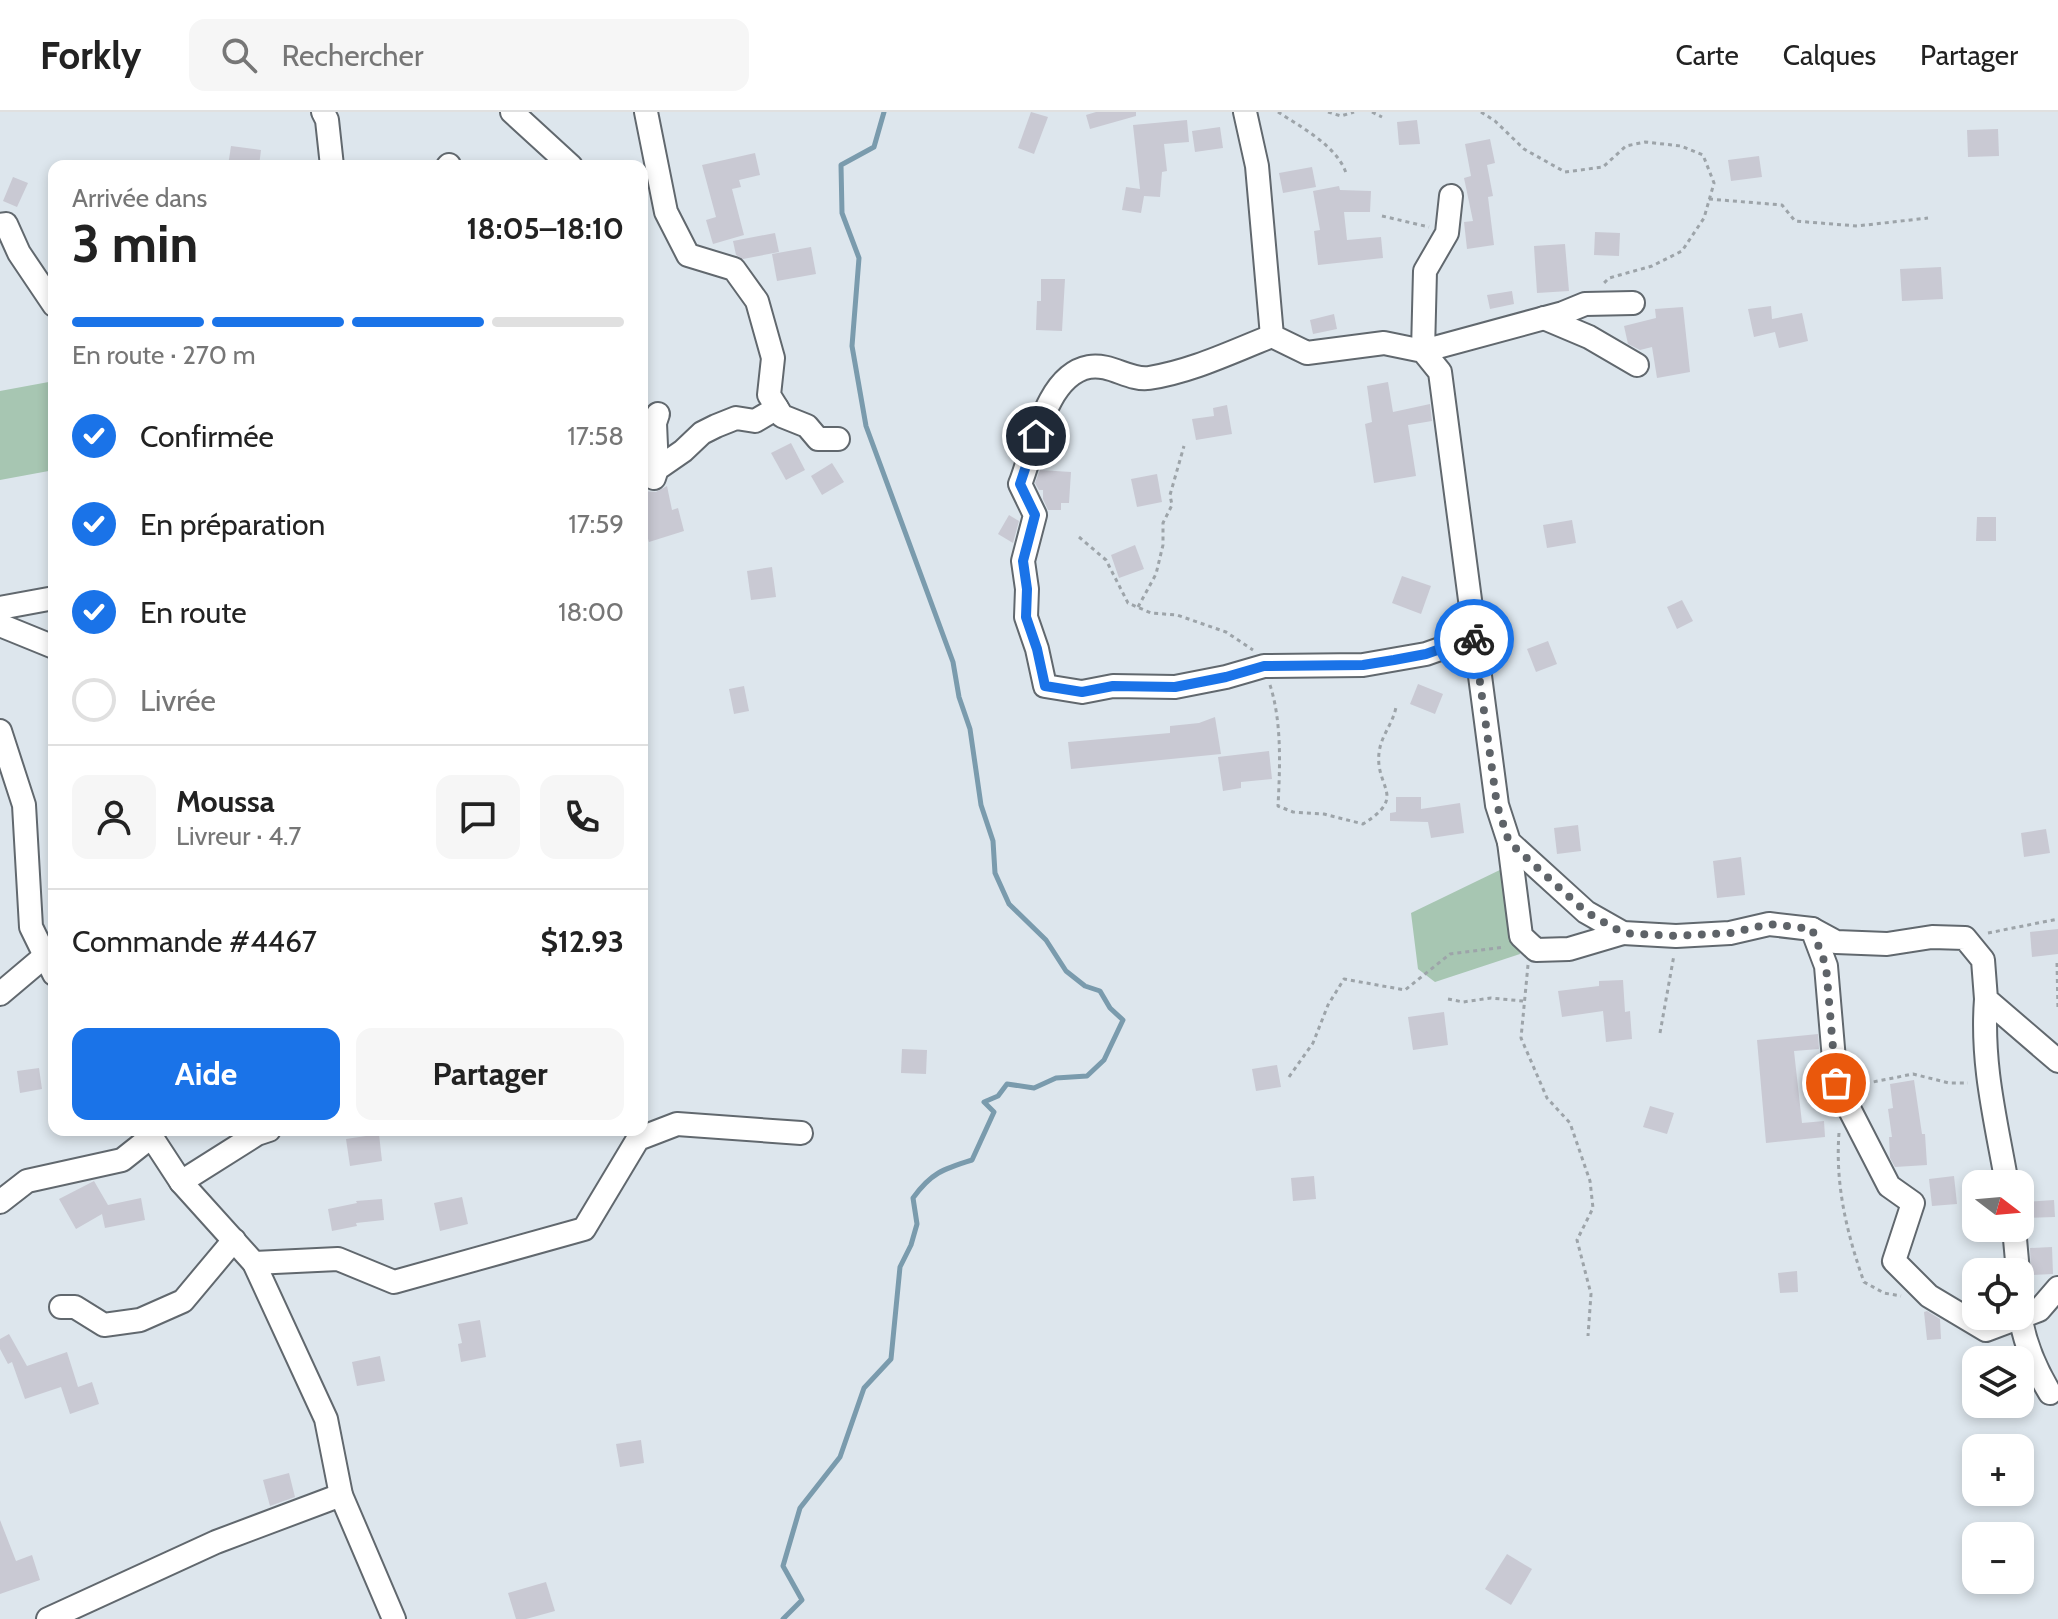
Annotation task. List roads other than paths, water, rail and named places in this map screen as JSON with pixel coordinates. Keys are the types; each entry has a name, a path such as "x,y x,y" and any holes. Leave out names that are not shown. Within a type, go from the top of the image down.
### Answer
{"street":[{"path":"323,112 327,120 331,160"},
{"path":"512,112 564,160"},
{"path":"646,112 650,181 688,255 734,269 757,301 773,358 769,395 782,416 807,426 818,439 838,439"},
{"path":"1245,112 1257,166 1272,336"},
{"path":"1451,196 1447,233 1425,271 1423,351 1440,372 1497,805 1509,842 1526,941 1536,950 1569,949 1623,933 1676,936 1730,933 1769,924 1812,929 1836,942 1887,944 1932,937 1965,938 1983,960 1987,1083 2004,1170"},
{"path":"0,225 6,224 19,253 48,296"},
{"path":"1474,637 1426,654 1363,665 1264,666 1175,687 1113,686 1082,692 1045,686 1026,617 1027,589 1023,561 1035,515 1020,484 1031,458 1042,414 1066,380 1088,366 1115,368 1144,379 1208,364 1272,336 1307,353 1384,343 1423,351 1585,304 1633,303"},
{"path":"1544,318 1589,337 1637,365"},
{"path":"658,414 655,423 656,473 702,433 736,418 755,421 777,408"},
{"path":"0,608 48,599"},
{"path":"0,625 48,645"},
{"path":"0,731 24,805 31,927 48,961"},
{"path":"1509,842 1586,912 1623,933"},
{"path":"1812,929 1826,966 1839,1089 1889,1186 1913,1203 1894,1261 1929,1296 1962,1316"},
{"path":"0,994 48,966"},
{"path":"1986,999 2058,1061"},
{"path":"648,1135 677,1124 801,1133"},
{"path":"0,1184 122,1160 146,1136"},
{"path":"151,1136 181,1182 254,1263 326,1419 341,1495 394,1619"},
{"path":"181,1182 254,1136"},
{"path":"254,1263 338,1259 394,1282 584,1229 638,1139 646,1136"},
{"path":"0,1202 27,1181"},
{"path":"61,1307 75,1307 104,1325 140,1320 183,1301 234,1240"},
{"path":"2034,1312 2058,1288"},
{"path":"2022,1330 2050,1393"},
{"path":"48,1619 216,1542 341,1495"}],"waterway":[{"path":"783,1619 802,1600 783,1566 800,1508 840,1457 864,1388 891,1359 900,1267 917,1224 913,1198 938,1173 972,1160 994,1112 984,1102 998,1096 1007,1084 1034,1088 1056,1078 1087,1076 1104,1060 1123,1020 1110,1008 1100,991 1085,986 1066,971 1046,940 1009,904 995,873 993,841 981,805 970,729 959,697 953,662 866,426 852,346 859,258 842,213 841,165 874,147 884,112"}]}
